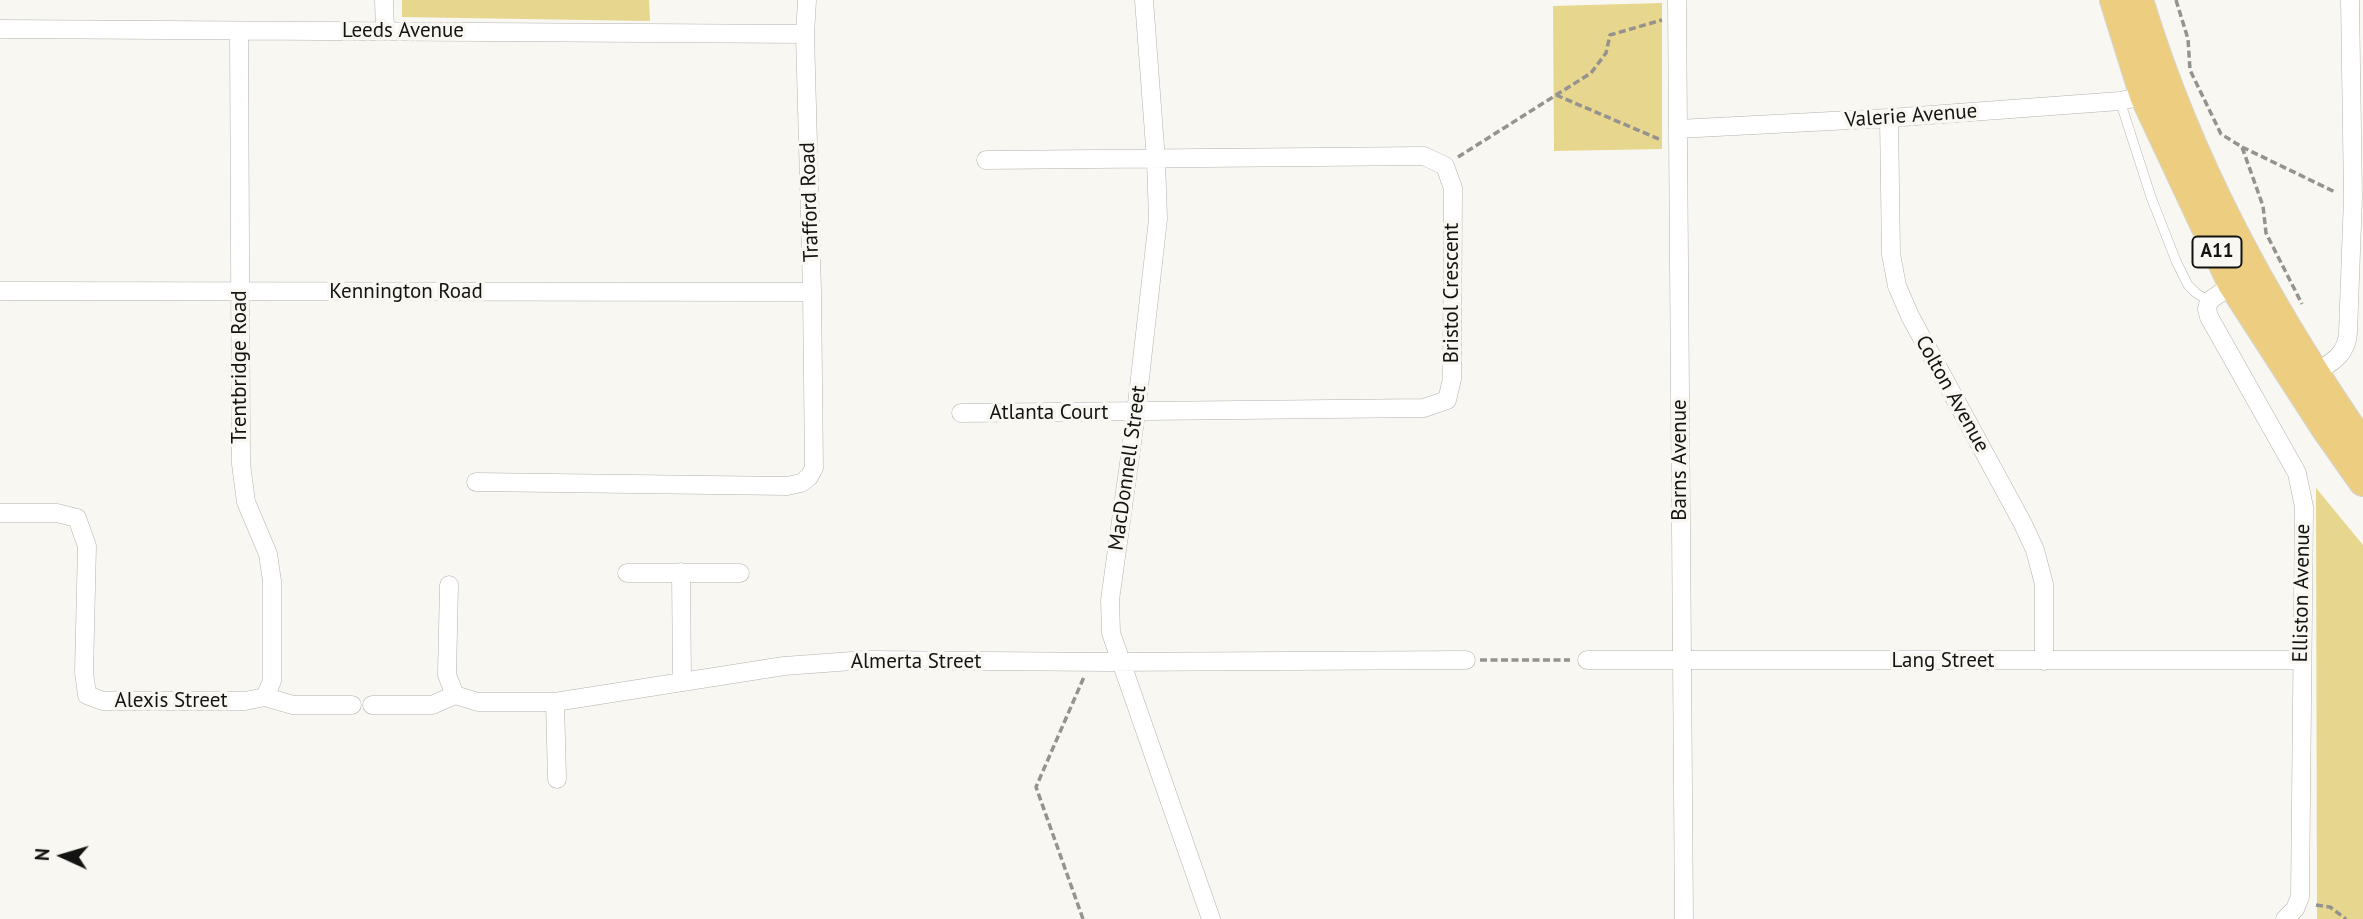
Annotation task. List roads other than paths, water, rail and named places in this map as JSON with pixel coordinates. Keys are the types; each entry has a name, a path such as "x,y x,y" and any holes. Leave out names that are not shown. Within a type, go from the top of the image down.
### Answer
{"main road":[{"name":"A11","path":"2114,0 2132,99 2306,379 2363,482"},
{"name":"A11","path":"2139,0 2166,85 2227,222 2243,278"},
{"name":"A11","path":"2306,379 2363,445"}],"street":[{"path":"384,0 385,31"},
{"name":"Trafford Road","path":"476,482 798,485 809,477 814,468 814,405 807,0"},
{"name":"MacDonnell Street","path":"1144,0 1158,219 1136,412 1110,600 1111,634 1211,919"},
{"path":"2306,379 2341,355 2347,347 2358,197 2350,0"},
{"name":"Barns Avenue","path":"1677,8 1684,919"},
{"name":"Leeds Avenue","path":"0,29 806,34"},
{"name":"Trentbridge Road","path":"239,31 241,464 246,502 268,554 272,582 272,681 265,697"},
{"name":"Valerie Avenue","path":"1678,138 2132,99"},
{"name":"Colton Avenue","path":"1889,118 1891,254 1897,286 1910,316 2035,550 2044,584 2044,661"},
{"name":"Bristol Crescent","path":"1136,412 1424,408 1447,400 1452,379 1453,188 1445,166 1424,156 1156,160"},
{"path":"986,160 1156,160"},
{"path":"2209,301 2243,278"},
{"name":"Kennington Road","path":"0,291 812,292"},
{"name":"Elliston Avenue","path":"2209,301 2209,317 2297,474 2304,507 2300,660 2300,897 2297,911"},
{"name":"Atlanta Court","path":"961,413 1136,412"},
{"name":"Alexis Street","path":"0,513 57,513 77,518 87,546 84,672 87,695 103,701 245,701 265,697"},
{"path":"681,572 682,682"},
{"path":"627,573 740,573"},
{"path":"449,584 447,675 455,695"},
{"name":"Almerta Street","path":"372,705 432,705 455,695 478,702 555,702 783,666 866,660 1466,660"},
{"name":"Lang Street","path":"1587,660 2300,660"},
{"path":"265,697 293,705 352,705"},
{"path":"555,702 557,779"}],"lane":[{"name":"Elliston Avenue","path":"2132,99 2147,185 2176,261 2189,285 2209,301"}]}
